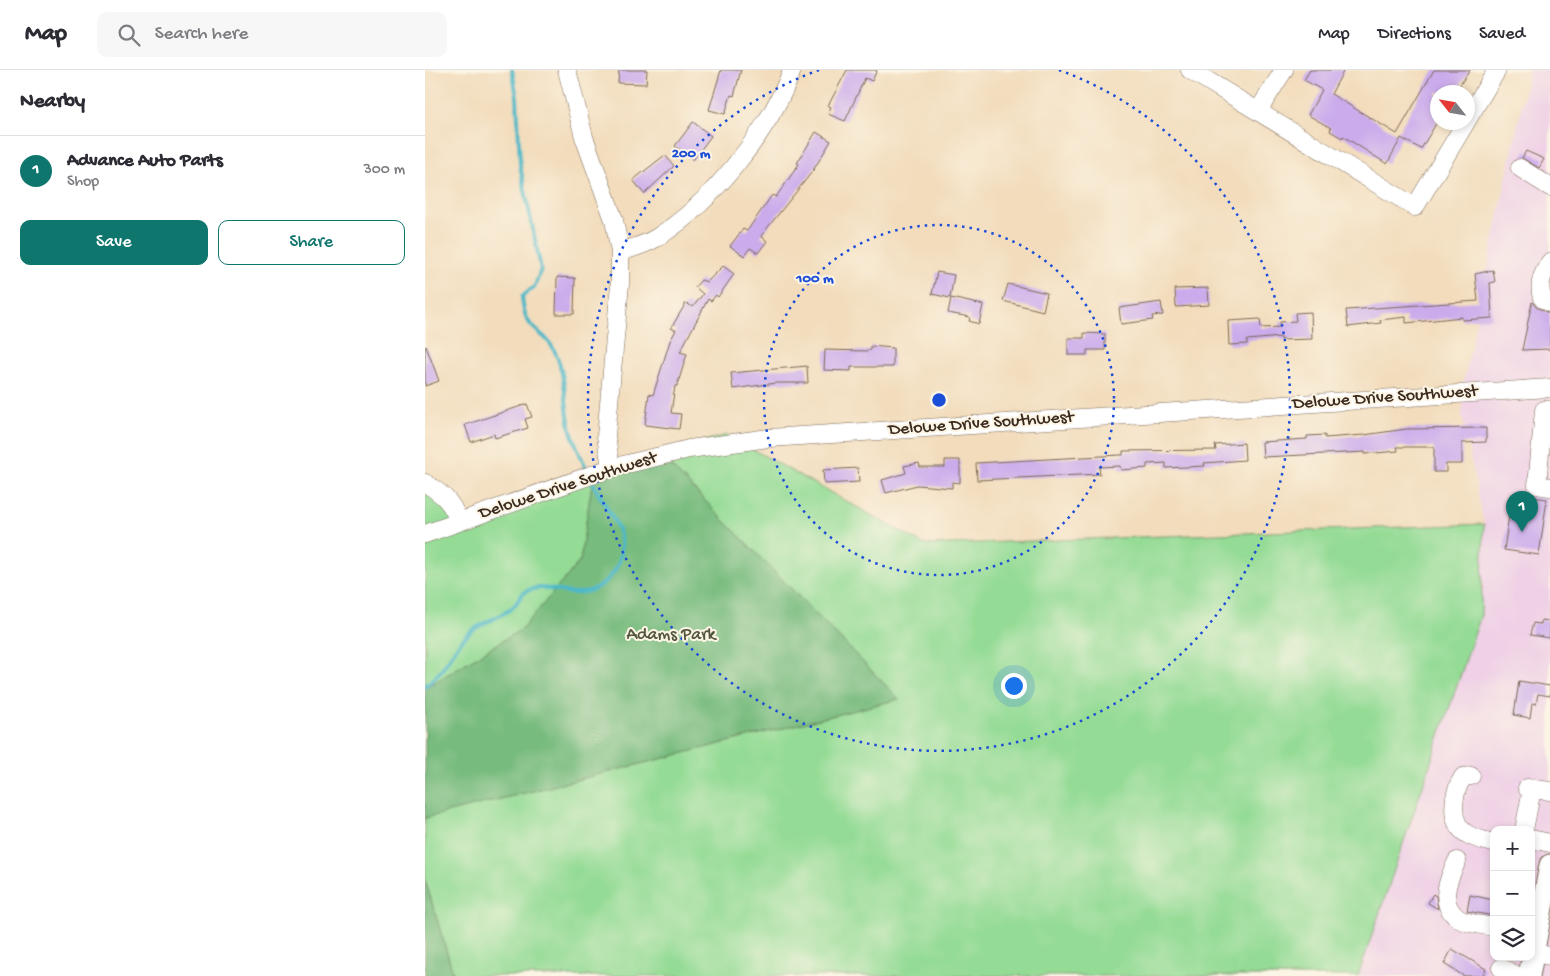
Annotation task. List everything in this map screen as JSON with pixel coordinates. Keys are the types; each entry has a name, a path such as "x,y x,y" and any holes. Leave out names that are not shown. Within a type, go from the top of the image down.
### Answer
{"main road":[{"path":"1529,976 1538,945 1542,903 1550,865"}],"street":[{"path":"567,70 584,137 614,220 620,252 621,284 606,436 611,468"},
{"path":"620,252 639,247 657,238 704,200 745,152 784,93 792,70"},
{"path":"1190,70 1415,207 1462,130"},
{"path":"1258,112 1283,70"},
{"path":"1475,107 1497,70"},
{"path":"1520,168 1550,187"},
{"path":"1550,262 1541,276 1539,286 1542,298 1550,303"},
{"name":"Delowe Drive Southwest","path":"425,534 611,468 689,449 769,438 1550,388"},
{"path":"1550,410 1543,410 1537,486 1550,487"},
{"path":"425,483 444,494 453,505 459,522"},
{"path":"1471,776 1463,777 1456,792 1454,808 1457,824 1465,834 1490,842"},
{"path":"1525,826 1530,788 1550,791"},
{"path":"1535,840 1550,843"},
{"path":"1457,861 1446,888 1449,907 1460,920 1490,926"},
{"path":"1501,968 1518,976"}],"shaded area":[{"path":"1529,70 1550,70 1550,976 1358,976 1481,615 1484,524 1462,416 1462,390"}],"green space":[{"path":"727,435 925,545 1484,524 1481,615 1358,976 454,976 425,879 425,818 899,699 670,465 696,443"},
{"name":"Adams Park","path":"670,465 899,699 425,818 425,688 522,629 580,561 594,471"},
{"path":"594,471 580,561 522,629 425,688 425,483 462,518"},
{"path":"425,880 454,976 425,976"}],"building":[{"path":"619,70 647,70 646,84 618,83"},
{"path":"721,70 741,70 734,96 731,95 725,114 709,110"},
{"path":"847,70 877,70 872,81 865,78 845,121 828,114 831,107 828,106"},
{"path":"1310,70 1344,70 1331,94 1397,134 1434,70 1470,70 1460,85 1430,85 1430,130 1432,130 1421,149 1401,138 1387,164 1343,136 1342,138 1330,131 1331,128 1308,115 1322,90 1304,80"},
{"path":"693,122 711,136 693,160 675,146"},
{"path":"816,132 831,141 812,172 761,236 767,241 758,253 750,248 744,256 730,246 743,229 747,231 772,195 776,197 799,164 797,163"},
{"path":"1526,151 1544,159 1539,168 1522,158"},
{"path":"665,155 674,166 644,194 633,180"},
{"path":"723,266 734,274 718,297 716,295 711,301 708,299 680,352 687,354 677,386 675,386 671,413 681,414 679,429 645,425 649,394 653,395 670,341 676,330 671,328 686,303 693,307 703,294 695,287 701,280 707,282"},
{"path":"1493,270 1495,282 1490,283 1492,318 1462,320 1462,317 1406,323 1406,317 1380,320 1381,323 1348,327 1346,310 1478,301 1475,274"},
{"path":"937,272 954,275 950,298 932,294"},
{"path":"557,277 575,278 574,314 556,314"},
{"path":"1008,284 1047,293 1043,311 1003,301"},
{"path":"1208,288 1209,305 1176,307 1175,289"},
{"path":"951,298 983,305 979,324 969,321 970,317 948,313"},
{"path":"1161,302 1163,315 1152,316 1153,320 1121,324 1119,308"},
{"path":"1532,302 1536,307 1550,314 1550,349 1522,350"},
{"path":"1311,312 1312,339 1281,340 1281,337 1247,340 1247,344 1229,345 1228,321 1260,319 1261,328 1280,327 1280,322 1296,321 1295,313"},
{"path":"1084,333 1105,334 1105,350 1087,350 1087,355 1068,355 1068,338 1084,338"},
{"path":"871,346 893,348 893,367 851,367 851,371 824,370 825,350 866,351 871,350"},
{"path":"425,347 439,381 425,386"},
{"path":"807,366 808,383 776,383 733,389 731,373"},
{"path":"527,404 532,417 525,419 528,428 495,438 494,434 471,442 465,425"},
{"path":"1486,428 1486,442 1462,443 1462,464 1446,464 1446,472 1434,472 1434,447 1397,447 1398,451 1365,454 1365,452 1263,457 1262,442 1307,439 1307,436 1325,435 1325,438 1406,429"},
{"path":"1244,443 1245,460 1204,463 1205,466 1166,468 1166,463 1147,464 1147,468 1121,470 1120,466 1099,467 1100,474 977,480 976,463 1123,455 1123,451 1216,450 1215,445"},
{"path":"945,460 960,460 960,483 952,482 952,488 917,485 886,493 882,480 906,473 904,466 919,463 920,467 945,467"},
{"path":"858,468 859,482 824,484 823,470"},
{"path":"1512,494 1547,499 1539,555 1504,550"},
{"path":"1541,620 1550,621 1550,638 1530,635 1533,623 1541,624"},
{"path":"1519,681 1550,686 1550,696 1538,694 1536,704 1532,703 1530,718 1514,715"},
{"path":"1433,894 1436,896 1438,909 1428,903"},
{"path":"1470,895 1490,899 1490,915 1467,911"},
{"path":"1452,949 1486,969 1482,976 1464,976 1444,964"}],"waterway":[{"path":"512,70 517,97 520,166 541,269 535,286 522,297 524,309 531,325 546,339 556,354 563,379 570,429 588,472"},
{"path":"425,686 439,674 468,634 508,611 525,592 537,588 573,593 584,592 594,589 611,576 620,557 620,535 615,522 592,481"}],"place":[{"name":"Advance Auto Parts","path":"1522,532"}]}
